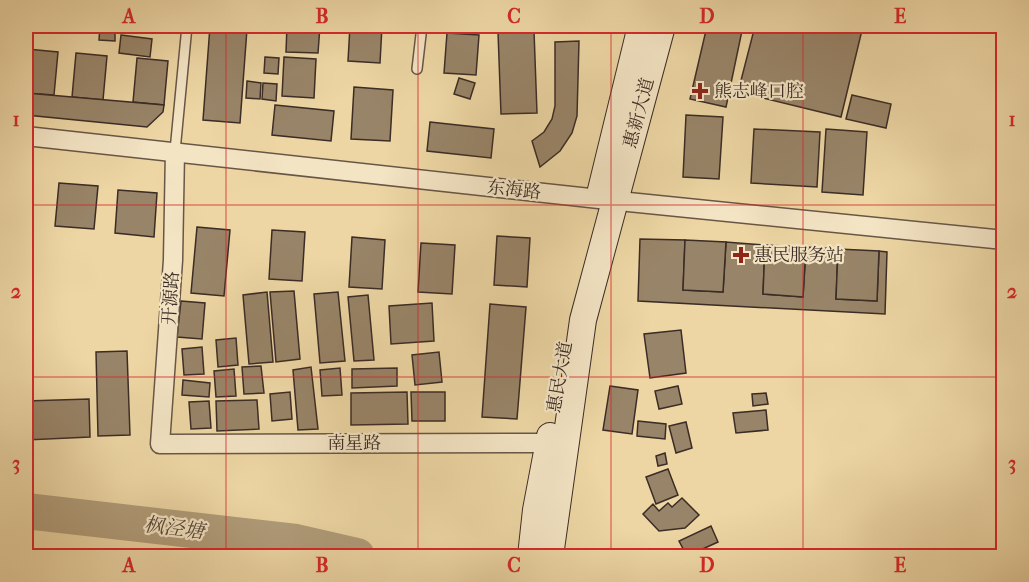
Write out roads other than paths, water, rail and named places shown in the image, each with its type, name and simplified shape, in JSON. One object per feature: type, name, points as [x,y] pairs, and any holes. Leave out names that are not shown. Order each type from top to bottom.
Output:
[{"type":"main road","name":"惠新大道","points":[[608,200],[641,26]]},
{"type":"main road","name":"惠新大道","points":[[608,200],[662,26]]},
{"type":"main road","name":"惠民大道","points":[[550,556],[545,512],[548,443],[572,313],[608,200]]},
{"type":"main road","name":"惠民大道","points":[[531,556],[545,512],[608,200]]},
{"type":"street","name":"东海路","points":[[26,135],[608,200],[1004,240]]},
{"type":"street","name":"开源路","points":[[160,444],[173,260],[175,152]]},
{"type":"street","name":"南星路","points":[[160,444],[548,443]]},
{"type":"lane","points":[[175,152],[187,26]]},
{"type":"lane","points":[[417,69],[422,26]]},
{"type":"lane","points":[[586,26],[599,27]]},
{"type":"waterway","name":"枫泾塘","points":[[26,511],[296,542],[357,556]]},
{"type":"place","name":"熊志峰口腔","points":[[700,91]]},
{"type":"place","name":"惠民服务站","points":[[741,255]]}]
